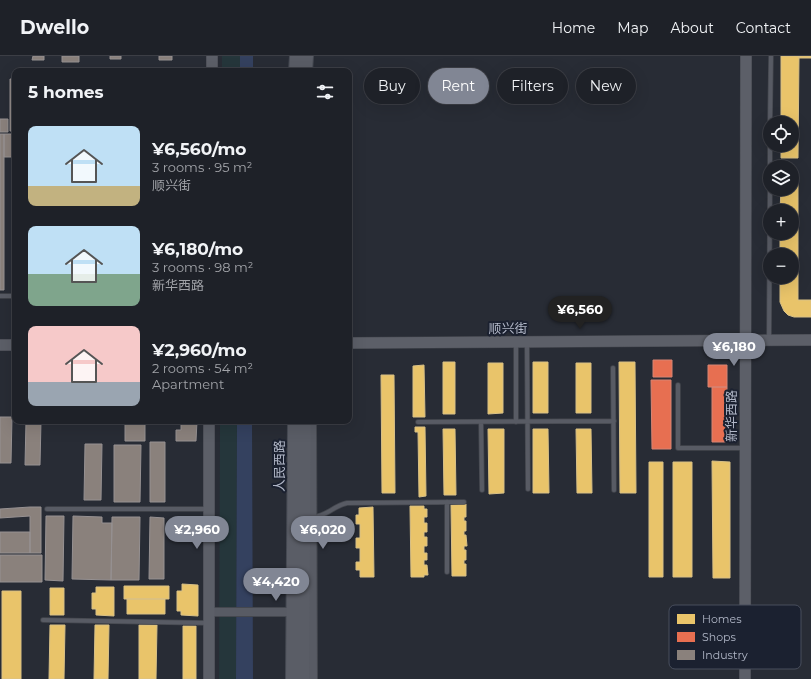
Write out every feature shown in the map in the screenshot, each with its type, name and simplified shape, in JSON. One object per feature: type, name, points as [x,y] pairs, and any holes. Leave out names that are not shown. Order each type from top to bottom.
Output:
[{"type":"main road","points":[[296,56],[296,68]]},
{"type":"main road","points":[[306,56],[306,68]]},
{"type":"main road","name":"人民西路","points":[[292,679],[294,424]]},
{"type":"main road","name":"人民西路","points":[[303,679],[308,517],[304,424]]},
{"type":"street","points":[[212,56],[212,68]]},
{"type":"street","name":"新华西路","points":[[746,56],[746,605]]},
{"type":"street","name":"顺兴街","points":[[352,343],[811,340]]},
{"type":"street","points":[[0,345],[12,345]]},
{"type":"street","points":[[209,424],[209,679]]},
{"type":"street","points":[[312,424],[308,517],[313,679]]},
{"type":"street","points":[[209,618],[232,612],[292,612]]},
{"type":"street","name":"新华西路","points":[[746,669],[746,679]]},
{"type":"lane","points":[[770,116],[771,56]]},
{"type":"lane","points":[[769,340],[770,196]]},
{"type":"lane","points":[[0,296],[12,296]]},
{"type":"lane","points":[[521,342],[527,422],[528,489]]},
{"type":"lane","points":[[516,422],[521,342]]},
{"type":"lane","points":[[613,368],[614,490]]},
{"type":"lane","points":[[678,385],[678,448],[745,448]]},
{"type":"lane","points":[[418,422],[614,421]]},
{"type":"lane","points":[[481,422],[482,490]]},
{"type":"lane","points":[[446,502],[447,572]]},
{"type":"lane","points":[[308,517],[325,514],[334,507],[346,503],[464,502]]},
{"type":"lane","points":[[47,509],[209,509]]},
{"type":"lane","points":[[43,620],[209,618]]},
{"type":"shaded area","points":[[222,56],[240,56],[240,68],[222,68]]},
{"type":"shaded area","points":[[220,424],[237,424],[236,679],[219,679]]},
{"type":"water","points":[[240,56],[253,56],[253,68],[240,68]]},
{"type":"water","points":[[237,424],[252,424],[253,679],[236,679]]},
{"type":"building: Homes","points":[[781,56],[799,56],[798,116],[781,116]]},
{"type":"building: Homes","points":[[799,56],[811,56],[811,58],[799,58]]},
{"type":"building: Homes","points":[[781,152],[798,152],[798,158],[781,158]]},
{"type":"building: Homes","points":[[781,196],[798,196],[798,204],[780,204]]},
{"type":"building: Homes","points":[[780,240],[798,240],[798,248],[780,248]]},
{"type":"building: Homes","points":[[780,284],[798,284],[798,300],[811,300],[811,317],[794,317],[788,315],[784,311],[780,302]]},
{"type":"building: Homes","points":[[443,362],[455,362],[455,414],[443,414]]},
{"type":"building: Homes","points":[[533,362],[548,362],[548,413],[533,413]]},
{"type":"building: Homes","points":[[619,362],[635,362],[636,493],[620,493]]},
{"type":"building: Homes","points":[[488,363],[503,363],[503,413],[488,414]]},
{"type":"building: Homes","points":[[576,363],[591,363],[591,413],[576,413]]},
{"type":"building: Homes","points":[[424,365],[425,417],[413,417],[413,366]]},
{"type":"building: Homes","points":[[381,375],[394,375],[395,493],[382,493]]},
{"type":"building: Homes","points":[[415,427],[425,427],[426,496],[419,497],[418,432],[415,432]]},
{"type":"building: Homes","points":[[443,429],[455,429],[456,495],[444,495]]},
{"type":"building: Homes","points":[[488,429],[504,429],[504,493],[489,494]]},
{"type":"building: Homes","points":[[533,429],[548,429],[549,493],[533,493]]},
{"type":"building: Homes","points":[[576,429],[591,429],[592,493],[577,493]]},
{"type":"building: Homes","points":[[712,461],[730,462],[730,578],[713,578]]},
{"type":"building: Homes","points":[[649,462],[663,462],[663,577],[649,577]]},
{"type":"building: Homes","points":[[673,462],[692,462],[692,577],[673,577]]},
{"type":"building: Homes","points":[[466,504],[466,517],[464,517],[464,521],[466,521],[466,531],[464,531],[464,535],[466,535],[467,546],[464,546],[464,550],[466,550],[466,560],[464,560],[464,564],[466,564],[466,576],[452,576],[451,505]]},
{"type":"building: Homes","points":[[410,506],[424,506],[424,509],[427,509],[427,517],[424,517],[424,523],[427,523],[427,532],[424,532],[424,537],[427,537],[427,546],[424,546],[424,553],[427,553],[427,560],[424,560],[424,565],[427,565],[428,575],[424,575],[424,577],[411,577]]},
{"type":"building: Homes","points":[[373,507],[374,577],[360,577],[360,570],[356,570],[356,562],[360,562],[360,548],[356,548],[356,538],[360,538],[360,524],[356,524],[356,515],[359,515],[359,508]]},
{"type":"building: Homes","points":[[182,584],[198,585],[198,616],[181,615],[181,611],[177,611],[177,591],[182,591]]},
{"type":"building: Homes","points":[[124,586],[169,586],[169,599],[124,599]]},
{"type":"building: Homes","points":[[96,587],[114,587],[114,616],[96,615],[96,609],[92,609],[92,593],[96,593]]},
{"type":"building: Homes","points":[[50,588],[64,588],[64,615],[50,615]]},
{"type":"building: Homes","points":[[2,591],[21,591],[21,679],[2,679]]},
{"type":"building: Homes","points":[[127,599],[165,599],[165,614],[127,614]]},
{"type":"building: Homes","points":[[50,625],[65,625],[64,679],[49,679]]},
{"type":"building: Homes","points":[[95,625],[109,625],[108,679],[94,679]]},
{"type":"building: Homes","points":[[139,625],[157,625],[156,679],[139,679]]},
{"type":"building: Homes","points":[[183,626],[196,626],[196,679],[183,679]]},
{"type":"building: Shops","points":[[653,360],[672,360],[672,377],[653,377]]},
{"type":"building: Shops","points":[[708,365],[727,365],[727,387],[708,387]]},
{"type":"building: Shops","points":[[651,380],[671,380],[671,449],[652,449]]},
{"type":"building: Shops","points":[[712,387],[727,387],[727,442],[712,442]]},
{"type":"building: Industry","points":[[33,56],[44,56],[44,60],[32,60]]},
{"type":"building: Industry","points":[[62,56],[79,56],[79,62],[62,62]]},
{"type":"building: Industry","points":[[110,56],[121,56],[121,59],[110,59]]},
{"type":"building: Industry","points":[[159,56],[172,56],[172,60],[159,60]]},
{"type":"building: Industry","points":[[10,79],[12,79],[12,131],[10,131]]},
{"type":"building: Industry","points":[[0,119],[8,119],[8,132],[0,132]]},
{"type":"building: Industry","points":[[0,134],[4,134],[4,290],[0,290]]},
{"type":"building: Industry","points":[[4,134],[12,134],[12,157],[4,157]]},
{"type":"building: Industry","points":[[0,417],[12,417],[11,463],[0,463]]},
{"type":"building: Industry","points":[[26,424],[41,424],[40,465],[25,465]]},
{"type":"building: Industry","points":[[125,424],[145,424],[145,441],[125,441]]},
{"type":"building: Industry","points":[[181,424],[197,424],[196,441],[176,441],[176,430],[181,430]]},
{"type":"building: Industry","points":[[150,442],[165,442],[165,502],[150,502]]},
{"type":"building: Industry","points":[[85,444],[102,444],[101,500],[84,500]]},
{"type":"building: Industry","points":[[114,445],[141,445],[140,502],[114,502]]},
{"type":"building: Industry","points":[[41,507],[41,553],[30,553],[30,516],[0,518],[0,509]]},
{"type":"building: Industry","points":[[46,516],[64,516],[63,581],[45,580]]},
{"type":"building: Industry","points":[[73,516],[102,517],[102,523],[112,523],[111,580],[72,579]]},
{"type":"building: Industry","points":[[112,517],[140,517],[139,580],[111,580]]},
{"type":"building: Industry","points":[[150,517],[164,518],[164,579],[149,579]]},
{"type":"building: Industry","points":[[0,532],[30,532],[30,553],[0,553]]},
{"type":"building: Industry","points":[[0,555],[42,555],[42,582],[0,582]]}]
